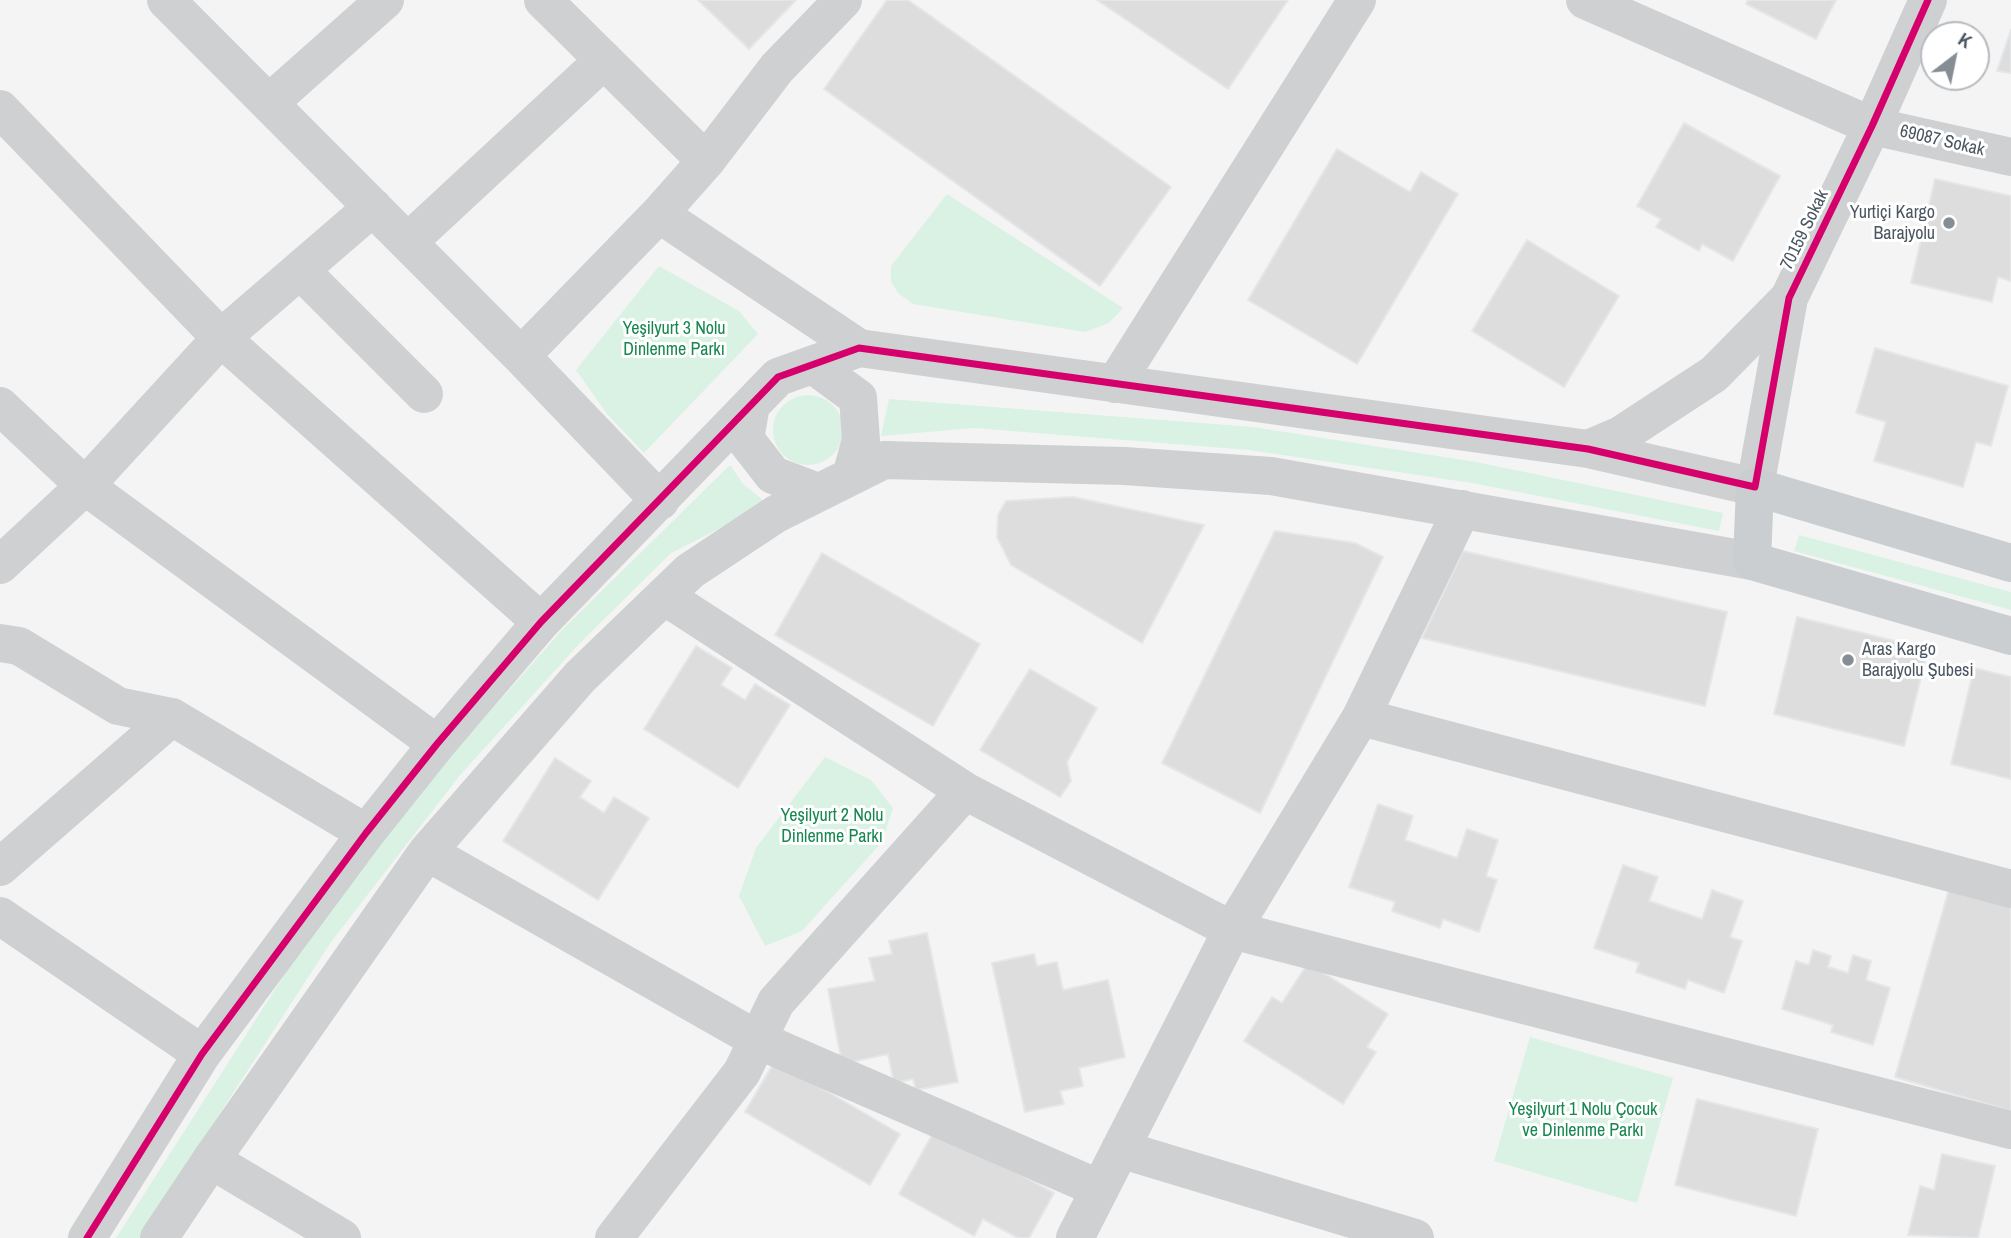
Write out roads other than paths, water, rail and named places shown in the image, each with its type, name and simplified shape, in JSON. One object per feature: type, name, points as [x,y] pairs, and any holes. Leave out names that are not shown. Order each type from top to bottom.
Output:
[{"type":"main road","points":[[2011,563],[1755,488],[1752,561],[2011,636]]},
{"type":"street","points":[[166,0],[521,356],[660,501]]},
{"type":"street","points":[[269,103],[384,0]]},
{"type":"street","points":[[543,0],[706,161]]},
{"type":"street","points":[[521,356],[659,214],[706,161],[777,68],[843,0]]},
{"type":"street","points":[[1115,384],[1357,0]]},
{"type":"street","name":"69087 Sokak","points":[[1585,0],[1872,126],[2011,157]]},
{"type":"street","name":"70159 Sokak","points":[[1755,488],[1789,298],[1872,126],[1928,0]]},
{"type":"street","points":[[408,242],[604,60]]},
{"type":"street","points":[[0,108],[221,338],[541,622]]},
{"type":"street","points":[[0,565],[85,486],[221,338],[373,207]]},
{"type":"street","points":[[659,214],[859,348],[1588,449],[1755,488]]},
{"type":"street","points":[[300,270],[424,394]]},
{"type":"street","points":[[1588,449],[1621,435],[1714,373],[1789,298]]},
{"type":"street","points":[[87,1238],[202,1054],[366,833],[437,744],[541,622],[778,377],[859,348]]},
{"type":"street","points":[[813,365],[858,398],[861,440],[835,484]]},
{"type":"street","points":[[751,405],[744,439],[773,475],[835,484]]},
{"type":"street","points":[[0,406],[85,486],[437,744]]},
{"type":"street","points":[[159,1238],[428,852],[580,677],[691,571],[776,514],[884,460],[1124,466],[1271,476],[1752,561]]},
{"type":"street","points":[[1075,1238],[1232,930],[1361,717],[1462,509]]},
{"type":"street","points":[[664,596],[965,791],[1232,930],[2011,1130]]},
{"type":"street","points":[[0,643],[19,646],[118,706],[173,717],[366,833]]},
{"type":"street","points":[[0,867],[173,717]]},
{"type":"street","points":[[1361,717],[2011,889]]},
{"type":"street","points":[[614,1238],[742,1072],[776,1002],[965,791]]},
{"type":"street","points":[[428,852],[758,1040],[1100,1189]]},
{"type":"street","points":[[0,916],[202,1054]]},
{"type":"street","points":[[1120,1149],[1415,1238]]},
{"type":"street","points":[[211,1160],[342,1238]]},
{"type":"place","name":"Yurtiçi Kargo Barajyolu","points":[[1949,223]]},
{"type":"place","name":"Aras Kargo Barajyolu Şubesi","points":[[1848,660]]},
{"type":"park label","name":"Yeşilyurt 3 Nolu Dinlenme Parkı","points":[[674,339]]},
{"type":"park label","name":"Yeşilyurt 2 Nolu Dinlenme Parkı","points":[[832,826]]},
{"type":"park label","name":"Yeşilyurt 1 Nolu Çocuk ve Dinlenme Parkı","points":[[1583,1120]]}]
